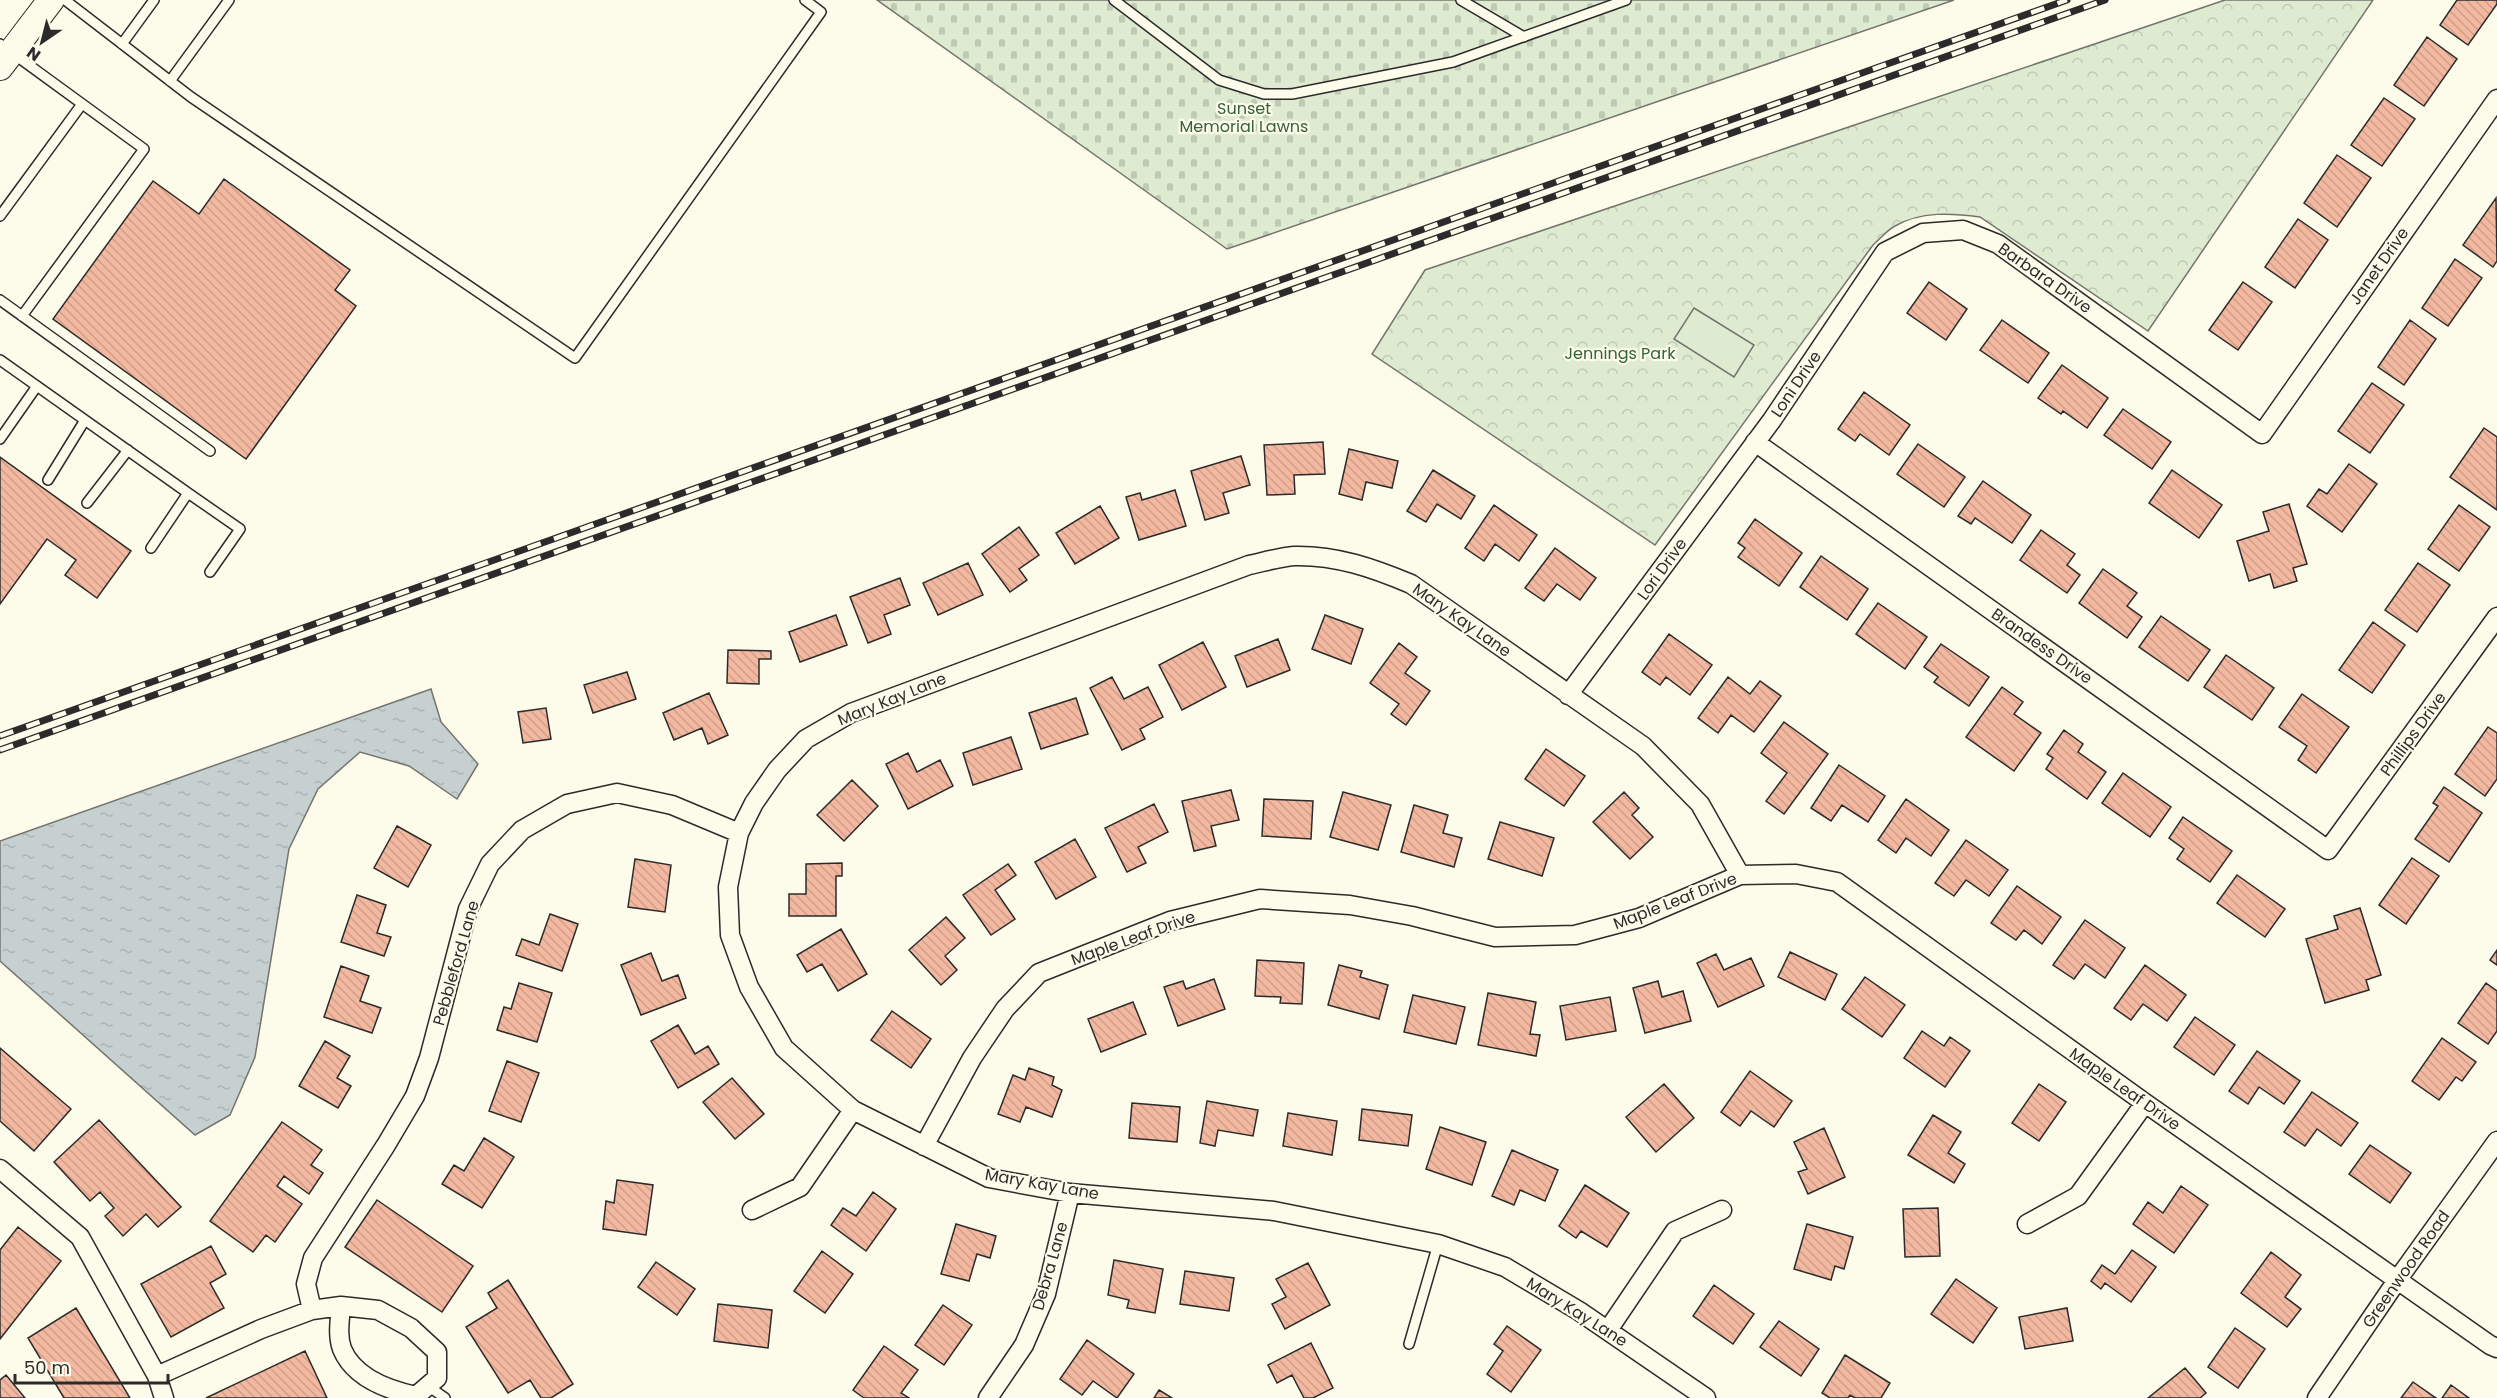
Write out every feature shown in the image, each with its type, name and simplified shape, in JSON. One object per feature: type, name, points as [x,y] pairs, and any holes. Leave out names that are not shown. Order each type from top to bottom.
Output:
[{"type":"street","points":[[4,54],[51,0]]},
{"type":"street","name":"Janet Drive","points":[[2262,434],[2497,99]]},
{"type":"street","name":"Barbara Drive","points":[[1835,325],[1885,252],[1923,233],[1962,230],[1998,244],[2262,434]]},
{"type":"street","name":"Loni Drive","points":[[1755,442],[1835,325]]},
{"type":"street","name":"Lori Drive","points":[[1568,695],[1755,442]]},
{"type":"street","name":"Brandess Drive","points":[[1755,442],[2328,850]]},
{"type":"street","name":"Mary Kay Lane","points":[[1706,1398],[1608,1330],[1504,1267],[1438,1244],[1274,1211],[1070,1193],[988,1178],[853,1110],[784,1048],[749,987],[730,935],[728,887],[739,833],[754,803],[777,770],[806,739],[850,713],[1249,565],[1293,556],[1333,558],[1370,566],[1411,584],[1643,746],[1700,804],[1740,875]]},
{"type":"street","name":"Phillips Drive","points":[[2328,850],[2497,617]]},
{"type":"street","name":"Pebbleford Lane","points":[[312,1310],[306,1284],[313,1258],[415,1096],[429,1058],[468,909],[490,864],[522,830],[567,804],[617,793],[672,805],[739,833]]},
{"type":"street","name":"Maple Leaf Drive","points":[[924,1146],[972,1058],[1005,1009],[1039,973],[1170,921],[1260,899],[1350,905],[1412,916],[1495,937],[1575,935],[1639,918],[1740,875],[1796,873],[1837,882],[2145,1103],[2490,1346],[2497,1348]]},
{"type":"street","points":[[2027,1224],[2078,1196],[2145,1103]]},
{"type":"street","points":[[752,1210],[800,1187],[853,1110]]},
{"type":"street","name":"Greenwood Road","points":[[2317,1398],[2398,1279],[2497,1141]]},
{"type":"street","points":[[4,1180],[80,1237],[157,1376],[164,1398]]},
{"type":"street","name":"Debra Lane","points":[[988,1398],[1023,1345],[1046,1294],[1070,1193]]},
{"type":"street","points":[[1608,1330],[1675,1231],[1722,1210]]},
{"type":"street","points":[[157,1376],[261,1329],[312,1310],[341,1306],[378,1310],[411,1328],[437,1352],[437,1378],[416,1396],[391,1391],[361,1373],[343,1349],[339,1328],[341,1306]]},
{"type":"lane","points":[[65,0],[170,81],[575,358],[821,12],[805,0]]},
{"type":"lane","points":[[122,44],[154,0]]},
{"type":"lane","points":[[170,81],[229,0]]},
{"type":"lane","points":[[1114,0],[1219,80],[1264,94],[1292,94],[1453,62],[1626,0]]},
{"type":"lane","points":[[1461,0],[1524,37]]},
{"type":"lane","points":[[4,54],[82,104],[144,149],[22,316]]},
{"type":"lane","points":[[0,216],[82,104]]},
{"type":"lane","points":[[0,300],[210,451]]},
{"type":"lane","points":[[0,360],[240,529],[210,572]]},
{"type":"lane","points":[[0,439],[37,386]]},
{"type":"lane","points":[[48,480],[85,420]]},
{"type":"lane","points":[[87,504],[128,450]]},
{"type":"lane","points":[[151,548],[188,493]]},
{"type":"lane","points":[[1409,1344],[1438,1244]]},
{"type":"lane","points":[[428,1386],[445,1398]]},
{"type":"green space","name":"Sunset Memorial Lawns","points":[[877,0],[1954,0],[1227,249]]},
{"type":"green space","name":"Jennings Park","points":[[2225,0],[2373,0],[2148,331],[1980,217],[1937,214],[1905,221],[1889,230],[1873,245],[1655,545],[1372,354],[1425,270]]},
{"type":"green space","points":[[1694,308],[1754,345],[1734,377],[1674,339]]},
{"type":"water","points":[[431,689],[441,722],[478,764],[457,799],[409,766],[360,752],[318,789],[289,849],[255,1057],[230,1115],[195,1135],[0,961],[0,841]]},
{"type":"building","points":[[2457,0],[2497,0],[2497,4],[2468,45],[2440,25]]},
{"type":"building","points":[[2427,37],[2457,59],[2424,106],[2394,85]]},
{"type":"building","points":[[2384,98],[2415,119],[2382,166],[2351,145]]},
{"type":"building","points":[[2337,155],[2371,178],[2337,227],[2304,203]]},
{"type":"building","points":[[224,179],[350,270],[335,290],[356,306],[246,459],[53,319],[153,181],[199,214]]},
{"type":"building","points":[[2496,198],[2497,261],[2493,267],[2463,245]]},
{"type":"building","points":[[2298,219],[2328,240],[2295,288],[2265,267]]},
{"type":"building","points":[[2455,259],[2482,278],[2448,326],[2422,308]]},
{"type":"building","points":[[1929,282],[1967,309],[1946,340],[1907,313]]},
{"type":"building","points":[[2243,282],[2272,302],[2238,350],[2209,330]]},
{"type":"building","points":[[2002,320],[2049,353],[2028,383],[1980,350]]},
{"type":"building","points":[[2410,320],[2436,339],[2404,385],[2378,367]]},
{"type":"building","points":[[2062,365],[2108,398],[2087,428],[2063,411],[2061,414],[2038,398]]},
{"type":"building","points":[[2372,383],[2404,405],[2370,453],[2338,431]]},
{"type":"building","points":[[1864,392],[1910,425],[1889,455],[1860,434],[1855,441],[1838,429]]},
{"type":"building","points":[[2123,409],[2171,442],[2152,469],[2104,435]]},
{"type":"building","points":[[2484,428],[2497,437],[2497,510],[2450,477]]},
{"type":"building","points":[[1323,442],[1325,474],[1294,475],[1295,494],[1267,495],[1264,445]]},
{"type":"building","points":[[1918,444],[1965,477],[1944,507],[1897,474]]},
{"type":"building","points":[[1349,449],[1398,461],[1392,488],[1366,482],[1362,500],[1339,494]]},
{"type":"building","points":[[1241,456],[1250,485],[1223,493],[1229,513],[1205,520],[1191,471]]},
{"type":"building","points":[[0,457],[131,551],[97,598],[65,575],[76,560],[47,539],[0,604]]},
{"type":"building","points":[[2349,464],[2377,484],[2342,532],[2307,506],[2319,489],[2327,494]]},
{"type":"building","points":[[1433,470],[1475,496],[1461,519],[1437,504],[1426,522],[1407,511]]},
{"type":"building","points":[[2172,470],[2222,505],[2199,538],[2149,503]]},
{"type":"building","points":[[1983,481],[2031,515],[2012,543],[1975,518],[1971,524],[1958,516]]},
{"type":"building","points":[[1175,490],[1186,526],[1139,540],[1126,497],[1140,493],[1142,500]]},
{"type":"building","points":[[2289,504],[2307,564],[2293,568],[2297,581],[2274,588],[2270,574],[2249,581],[2237,541],[2269,531],[2263,512]]},
{"type":"building","points":[[1494,505],[1537,535],[1519,561],[1495,544],[1484,561],[1465,548]]},
{"type":"building","points":[[2459,505],[2490,527],[2459,571],[2428,549]]},
{"type":"building","points":[[1100,506],[1119,538],[1075,564],[1056,533]]},
{"type":"building","points":[[1755,519],[1802,553],[1779,586],[1738,557],[1745,548],[1738,543]]},
{"type":"building","points":[[1019,527],[1039,555],[1019,569],[1027,580],[1010,592],[982,554]]},
{"type":"building","points":[[2041,530],[2075,554],[2067,565],[2080,575],[2067,593],[2020,560]]},
{"type":"building","points":[[1555,548],[1596,578],[1580,600],[1557,584],[1544,601],[1525,588]]},
{"type":"building","points":[[1821,556],[1868,589],[1847,620],[1800,587]]},
{"type":"building","points":[[968,563],[983,595],[938,615],[923,583]]},
{"type":"building","points":[[2418,563],[2450,585],[2417,632],[2385,610]]},
{"type":"building","points":[[2103,569],[2137,593],[2127,606],[2142,617],[2127,638],[2079,603]]},
{"type":"building","points":[[900,578],[910,605],[884,615],[891,634],[868,643],[850,597]]},
{"type":"building","points":[[1878,603],[1927,637],[1905,669],[1856,634]]},
{"type":"building","points":[[836,615],[847,645],[800,662],[789,632]]},
{"type":"building","points":[[1325,615],[1363,629],[1351,664],[1312,649]]},
{"type":"building","points":[[2161,616],[2210,650],[2188,681],[2139,647]]},
{"type":"building","points":[[2373,622],[2405,645],[2372,693],[2339,670]]},
{"type":"building","points":[[1669,634],[1712,665],[1690,695],[1666,677],[1660,685],[1642,672]]},
{"type":"building","points":[[1278,639],[1290,670],[1247,687],[1235,656]]},
{"type":"building","points":[[1203,642],[1226,687],[1182,710],[1159,665]]},
{"type":"building","points":[[1399,643],[1417,657],[1405,673],[1430,691],[1406,725],[1391,714],[1399,704],[1370,683]]},
{"type":"building","points":[[1941,644],[1989,677],[1969,706],[1934,682],[1938,677],[1924,667]]},
{"type":"building","points":[[728,650],[771,651],[771,659],[759,659],[759,684],[727,683]]},
{"type":"building","points":[[2226,655],[2274,688],[2252,720],[2204,687]]},
{"type":"building","points":[[627,672],[636,699],[593,713],[584,685]]},
{"type":"building","points":[[1112,677],[1124,699],[1148,687],[1163,717],[1140,729],[1145,739],[1122,750],[1090,688]]},
{"type":"building","points":[[1728,677],[1750,694],[1760,681],[1781,696],[1754,732],[1731,715],[1718,733],[1698,718]]},
{"type":"building","points":[[2002,687],[2023,702],[2014,714],[2041,733],[2014,771],[1966,737]]},
{"type":"building","points":[[709,693],[728,735],[708,744],[702,728],[674,740],[663,713]]},
{"type":"building","points":[[2302,694],[2349,727],[2316,773],[2298,760],[2307,746],[2279,727]]},
{"type":"building","points":[[1076,698],[1088,734],[1041,749],[1029,713]]},
{"type":"building","points":[[546,708],[551,739],[523,743],[518,712]]},
{"type":"building","points":[[1784,722],[1828,754],[1784,814],[1766,801],[1787,773],[1761,753]]},
{"type":"building","points":[[2488,727],[2497,733],[2497,779],[2485,796],[2455,774]]},
{"type":"building","points":[[2064,730],[2083,744],[2078,752],[2106,772],[2087,799],[2046,769],[2053,758],[2047,754]]},
{"type":"building","points":[[1011,737],[1022,769],[973,785],[963,753]]},
{"type":"building","points":[[1546,749],[1585,776],[1564,806],[1525,779]]},
{"type":"building","points":[[908,753],[917,772],[940,760],[953,786],[908,809],[886,764]]},
{"type":"building","points":[[1839,765],[1885,796],[1868,822],[1842,805],[1831,821],[1811,808]]},
{"type":"building","points":[[2123,773],[2171,807],[2150,837],[2102,803]]},
{"type":"building","points":[[852,780],[878,806],[844,841],[817,815]]},
{"type":"building","points":[[2444,787],[2482,813],[2449,862],[2415,839],[2438,806],[2433,803]]},
{"type":"building","points":[[1231,790],[1239,820],[1211,826],[1216,846],[1194,851],[1182,801]]},
{"type":"building","points":[[1343,792],[1391,805],[1378,850],[1330,837]]},
{"type":"building","points":[[1624,792],[1639,808],[1632,815],[1653,837],[1630,859],[1593,822]]},
{"type":"building","points":[[1264,799],[1313,801],[1311,839],[1262,836]]},
{"type":"building","points":[[1906,799],[1949,830],[1931,856],[1906,838],[1896,853],[1878,840]]},
{"type":"building","points":[[1154,804],[1168,832],[1138,847],[1146,863],[1127,872],[1105,828]]},
{"type":"building","points":[[1414,805],[1448,815],[1443,833],[1462,838],[1454,867],[1401,852]]},
{"type":"building","points":[[2183,817],[2232,851],[2210,882],[2177,859],[2184,849],[2169,838]]},
{"type":"building","points":[[1500,822],[1554,838],[1542,876],[1488,859]]},
{"type":"building","points":[[397,826],[431,845],[408,887],[374,868]]},
{"type":"building","points":[[1075,839],[1096,877],[1056,899],[1035,862]]},
{"type":"building","points":[[1966,840],[2008,870],[1989,896],[1966,880],[1954,896],[1935,883]]},
{"type":"building","points":[[2412,858],[2439,876],[2406,924],[2379,905]]},
{"type":"building","points":[[635,859],[671,865],[665,912],[628,907]]},
{"type":"building","points":[[842,863],[842,876],[836,876],[836,916],[789,916],[789,894],[806,894],[806,864]]},
{"type":"building","points":[[1008,864],[1016,875],[995,890],[1015,919],[991,935],[963,895]]},
{"type":"building","points":[[2237,875],[2285,909],[2265,937],[2217,903]]},
{"type":"building","points":[[2017,886],[2061,917],[2042,944],[2024,930],[2016,940],[1991,923]]},
{"type":"building","points":[[357,895],[386,905],[377,933],[391,937],[384,956],[341,942]]},
{"type":"building","points":[[2360,908],[2381,975],[2366,980],[2369,990],[2325,1003],[2306,939],[2338,929],[2334,916]]},
{"type":"building","points":[[550,914],[578,924],[562,971],[516,955],[522,939],[539,945]]},
{"type":"building","points":[[946,917],[965,938],[945,956],[957,970],[941,985],[909,950]]},
{"type":"building","points":[[2085,920],[2125,948],[2105,978],[2085,964],[2074,979],[2053,965]]},
{"type":"building","points":[[841,929],[867,974],[838,991],[822,964],[807,972],[797,955]]},
{"type":"building","points":[[2497,950],[2497,965],[2490,960]]},
{"type":"building","points":[[1790,952],[1837,974],[1825,1000],[1778,977]]},
{"type":"building","points":[[651,953],[662,981],[678,975],[686,998],[641,1015],[621,965]]},
{"type":"building","points":[[1716,954],[1724,970],[1751,958],[1764,986],[1718,1007],[1697,963]]},
{"type":"building","points":[[1257,960],[1304,963],[1302,1004],[1280,1003],[1281,997],[1255,996]]},
{"type":"building","points":[[1339,965],[1362,971],[1360,977],[1388,985],[1379,1019],[1328,1005]]},
{"type":"building","points":[[2145,965],[2186,995],[2167,1021],[2143,1004],[2131,1020],[2114,1008]]},
{"type":"building","points":[[341,966],[369,976],[360,1001],[381,1008],[372,1033],[324,1017]]},
{"type":"building","points":[[1865,977],[1905,1005],[1882,1037],[1842,1009]]},
{"type":"building","points":[[1214,979],[1225,1009],[1178,1026],[1164,987],[1183,981],[1186,989]]},
{"type":"building","points":[[1658,981],[1662,997],[1683,991],[1691,1021],[1645,1033],[1633,988]]},
{"type":"building","points":[[519,983],[552,993],[537,1042],[497,1030],[504,1007],[511,1009]]},
{"type":"building","points":[[2486,983],[2497,991],[2497,1031],[2488,1044],[2458,1023]]},
{"type":"building","points":[[1488,993],[1536,1002],[1530,1034],[1540,1035],[1536,1056],[1478,1045]]},
{"type":"building","points":[[1413,995],[1465,1007],[1456,1044],[1404,1032]]},
{"type":"building","points":[[1610,997],[1616,1031],[1566,1040],[1560,1006]]},
{"type":"building","points":[[1133,1002],[1146,1034],[1101,1052],[1088,1019]]},
{"type":"building","points":[[892,1011],[931,1039],[911,1068],[871,1040]]},
{"type":"building","points":[[2195,1017],[2235,1045],[2214,1075],[2174,1047]]},
{"type":"building","points":[[678,1025],[695,1054],[708,1046],[719,1064],[678,1088],[651,1041]]},
{"type":"building","points":[[1922,1031],[1944,1046],[1950,1037],[1970,1051],[1945,1087],[1904,1058]]},
{"type":"building","points":[[2442,1038],[2476,1062],[2462,1081],[2456,1077],[2439,1100],[2412,1081]]},
{"type":"building","points":[[325,1041],[350,1056],[337,1078],[351,1086],[338,1108],[299,1086]]},
{"type":"building","points":[[0,1048],[71,1109],[34,1151],[0,1121]]},
{"type":"building","points":[[2257,1051],[2300,1081],[2284,1104],[2259,1087],[2248,1104],[2229,1091]]},
{"type":"building","points":[[507,1061],[539,1073],[521,1122],[489,1111]]},
{"type":"building","points":[[1029,1068],[1054,1077],[1052,1085],[1062,1090],[1052,1117],[1026,1107],[1020,1122],[998,1114],[1013,1075],[1025,1080]]},
{"type":"building","points":[[1750,1071],[1792,1101],[1774,1127],[1751,1111],[1740,1126],[1721,1112]]},
{"type":"building","points":[[732,1078],[764,1114],[735,1139],[703,1102]]},
{"type":"building","points":[[1664,1084],[1694,1118],[1656,1152],[1626,1117]]},
{"type":"building","points":[[2039,1084],[2066,1102],[2039,1141],[2012,1123]]},
{"type":"building","points":[[2312,1092],[2358,1123],[2341,1146],[2317,1129],[2305,1146],[2284,1132]]},
{"type":"building","points":[[1207,1101],[1258,1110],[1253,1136],[1218,1130],[1215,1146],[1200,1143]]},
{"type":"building","points":[[1132,1103],[1180,1107],[1177,1142],[1129,1138]]},
{"type":"building","points":[[1362,1109],[1412,1115],[1408,1146],[1359,1140]]},
{"type":"building","points":[[1288,1113],[1337,1121],[1332,1155],[1283,1146]]},
{"type":"building","points":[[1933,1115],[1961,1132],[1948,1153],[1965,1164],[1954,1183],[1908,1155]]},
{"type":"building","points":[[99,1120],[181,1207],[158,1227],[146,1214],[123,1236],[105,1216],[114,1208],[100,1192],[90,1201],[54,1162]]},
{"type":"building","points":[[282,1122],[322,1150],[311,1165],[323,1173],[309,1194],[284,1176],[277,1186],[302,1204],[275,1242],[266,1235],[253,1252],[210,1221]]},
{"type":"building","points":[[1440,1127],[1486,1142],[1472,1185],[1426,1169]]},
{"type":"building","points":[[1824,1128],[1845,1177],[1808,1194],[1798,1172],[1807,1169],[1794,1142]]},
{"type":"building","points":[[484,1138],[514,1157],[482,1208],[442,1184],[454,1165],[464,1171]]},
{"type":"building","points":[[2370,1145],[2411,1173],[2390,1203],[2349,1174]]},
{"type":"building","points":[[1512,1150],[1558,1170],[1545,1201],[1520,1190],[1514,1205],[1492,1196]]},
{"type":"building","points":[[617,1180],[653,1185],[646,1235],[603,1229],[606,1201],[614,1203]]},
{"type":"building","points":[[1585,1185],[1629,1213],[1607,1247],[1581,1231],[1576,1238],[1559,1226]]},
{"type":"building","points":[[2181,1186],[2208,1205],[2174,1253],[2133,1224],[2148,1202],[2163,1213]]},
{"type":"building","points":[[873,1192],[896,1209],[866,1251],[831,1225],[843,1208],[856,1216]]},
{"type":"building","points":[[377,1200],[473,1266],[442,1312],[345,1247]]},
{"type":"building","points":[[1938,1208],[1940,1256],[1905,1257],[1903,1209]]},
{"type":"building","points":[[956,1224],[996,1236],[990,1258],[977,1254],[969,1281],[941,1274]]},
{"type":"building","points":[[1807,1224],[1853,1237],[1844,1269],[1835,1266],[1831,1280],[1794,1269]]},
{"type":"building","points":[[18,1227],[61,1261],[0,1339],[0,1250]]},
{"type":"building","points":[[211,1246],[226,1274],[210,1283],[224,1308],[171,1337],[141,1284]]},
{"type":"building","points":[[2132,1250],[2156,1267],[2131,1302],[2105,1283],[2101,1289],[2091,1281],[2102,1265],[2115,1274]]},
{"type":"building","points":[[822,1251],[853,1274],[825,1313],[794,1291]]},
{"type":"building","points":[[2271,1252],[2301,1275],[2285,1297],[2301,1309],[2287,1327],[2241,1293]]},
{"type":"building","points":[[1114,1260],[1163,1269],[1155,1313],[1127,1308],[1129,1300],[1108,1295]]},
{"type":"building","points":[[656,1262],[695,1289],[677,1315],[638,1287]]},
{"type":"building","points":[[1308,1263],[1330,1305],[1285,1329],[1272,1304],[1286,1297],[1276,1279]]},
{"type":"building","points":[[1185,1271],[1234,1278],[1229,1311],[1180,1304]]},
{"type":"building","points":[[1956,1279],[1997,1308],[1973,1343],[1931,1314]]},
{"type":"building","points":[[508,1280],[573,1384],[551,1398],[541,1398],[530,1380],[508,1393],[466,1327],[497,1308],[488,1293]]},
{"type":"building","points":[[1714,1285],[1754,1314],[1733,1344],[1693,1316]]},
{"type":"building","points":[[718,1304],[772,1310],[768,1348],[714,1341]]},
{"type":"building","points":[[943,1305],[972,1325],[944,1365],[915,1345]]},
{"type":"building","points":[[76,1308],[130,1398],[64,1398],[28,1338]]},
{"type":"building","points":[[2067,1308],[2073,1341],[2025,1349],[2019,1317]]},
{"type":"building","points":[[1779,1321],[1819,1349],[1801,1376],[1760,1347]]},
{"type":"building","points":[[1507,1326],[1541,1350],[1511,1392],[1487,1374],[1503,1351],[1494,1344]]},
{"type":"building","points":[[2235,1328],[2265,1349],[2238,1388],[2208,1367]]},
{"type":"building","points":[[1087,1340],[1134,1374],[1117,1398],[1093,1381],[1082,1395],[1060,1379]]},
{"type":"building","points":[[1311,1343],[1333,1388],[1313,1398],[1304,1398],[1292,1375],[1277,1383],[1268,1365]]},
{"type":"building","points":[[884,1346],[918,1370],[901,1393],[909,1398],[864,1398],[853,1390]]},
{"type":"building","points":[[305,1351],[327,1398],[206,1398]]},
{"type":"building","points":[[1845,1355],[1890,1383],[1881,1398],[1855,1398],[1850,1395],[1848,1398],[1830,1398],[1822,1393]]},
{"type":"building","points":[[2185,1368],[2206,1393],[2200,1398],[2148,1398]]},
{"type":"building","points":[[6,1375],[25,1398],[0,1398],[0,1380]]},
{"type":"building","points":[[2413,1382],[2436,1398],[2401,1398]]},
{"type":"building","points":[[2451,1385],[2469,1398],[2442,1398]]},
{"type":"building","points":[[1159,1390],[1172,1398],[1154,1398]]},
{"type":"railway","points":[[0,736],[2067,0]]},
{"type":"railway","points":[[0,750],[2105,0]]}]
